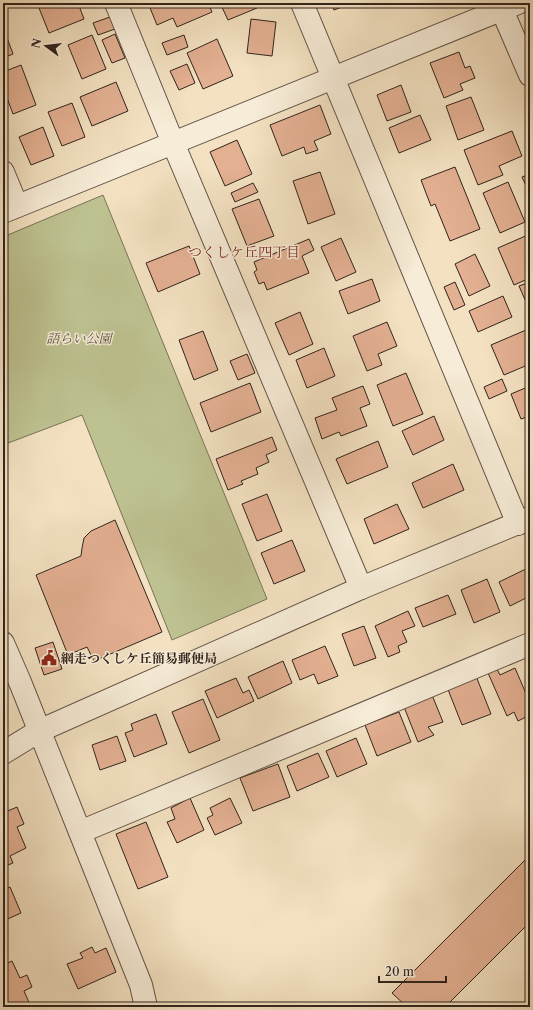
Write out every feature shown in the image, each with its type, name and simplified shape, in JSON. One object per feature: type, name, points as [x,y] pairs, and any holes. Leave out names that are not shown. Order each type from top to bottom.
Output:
[{"type":"street","points":[[116,3],[173,144],[361,588]]},
{"type":"street","points":[[3,753],[39,731],[361,588],[524,521],[302,3]]},
{"type":"street","points":[[3,172],[10,209],[173,144],[507,5],[530,75]]},
{"type":"street","points":[[3,643],[141,985],[146,1007]]},
{"type":"street","points":[[80,832],[530,644]]},
{"type":"green space","name":"語らい公園","points":[[103,195],[267,599],[172,640],[82,415],[3,445],[3,237]]},
{"type":"building","points":[[53,3],[78,3],[84,19],[49,33],[39,8]]},
{"type":"building","points":[[148,3],[208,3],[212,12],[177,27],[173,18],[157,25]]},
{"type":"building","points":[[220,3],[255,3],[257,8],[228,20]]},
{"type":"building","points":[[331,3],[352,3],[334,10]]},
{"type":"building","points":[[110,17],[115,29],[98,35],[93,23]]},
{"type":"building","points":[[251,19],[276,22],[272,56],[247,53]]},
{"type":"building","points":[[3,27],[13,54],[3,58]]},
{"type":"building","points":[[115,34],[125,58],[112,63],[102,40]]},
{"type":"building","points":[[92,35],[106,69],[82,79],[68,45]]},
{"type":"building","points":[[184,35],[188,47],[167,55],[162,43]]},
{"type":"building","points":[[217,39],[233,76],[203,89],[187,53]]},
{"type":"building","points":[[459,52],[465,68],[470,66],[475,78],[460,84],[463,90],[444,98],[430,63]]},
{"type":"building","points":[[187,64],[195,83],[179,90],[170,71]]},
{"type":"building","points":[[21,65],[36,105],[13,114],[3,87],[3,72]]},
{"type":"building","points":[[116,82],[128,111],[92,126],[80,97]]},
{"type":"building","points":[[401,85],[411,112],[387,121],[377,95]]},
{"type":"building","points":[[471,97],[484,130],[458,140],[446,106]]},
{"type":"building","points":[[72,103],[85,137],[62,146],[48,112]]},
{"type":"building","points":[[320,105],[331,134],[314,141],[318,150],[306,154],[304,147],[282,156],[270,125]]},
{"type":"building","points":[[420,115],[431,140],[399,153],[389,128]]},
{"type":"building","points":[[43,127],[54,156],[31,165],[19,137]]},
{"type":"building","points":[[512,131],[522,156],[499,166],[503,175],[478,185],[464,150]]},
{"type":"building","points":[[237,140],[252,174],[225,186],[210,152]]},
{"type":"building","points":[[455,167],[480,229],[450,241],[435,204],[431,206],[421,180]]},
{"type":"building","points":[[320,172],[335,214],[308,224],[293,181]]},
{"type":"building","points":[[530,174],[530,189],[528,190],[522,177]]},
{"type":"building","points":[[508,182],[525,222],[500,233],[483,193]]},
{"type":"building","points":[[253,183],[258,192],[235,202],[231,193]]},
{"type":"building","points":[[259,199],[274,236],[247,246],[232,209]]},
{"type":"building","points":[[530,234],[530,278],[514,285],[498,248]]},
{"type":"building","points":[[341,238],[356,272],[336,281],[321,247]]},
{"type":"building","points":[[309,239],[314,250],[302,256],[309,273],[267,290],[264,282],[259,284],[254,272],[257,270],[254,262]]},
{"type":"building","points":[[189,246],[200,274],[158,292],[146,263]]},
{"type":"building","points":[[475,254],[490,286],[469,296],[455,264]]},
{"type":"building","points":[[372,279],[380,301],[348,314],[339,291]]},
{"type":"building","points":[[455,282],[465,305],[454,310],[444,287]]},
{"type":"building","points":[[530,282],[530,311],[519,286]]},
{"type":"building","points":[[503,296],[512,317],[478,332],[469,311]]},
{"type":"building","points":[[300,312],[313,344],[289,355],[275,323]]},
{"type":"building","points":[[387,322],[397,346],[378,354],[382,365],[367,371],[353,336]]},
{"type":"building","points":[[526,330],[530,340],[530,364],[504,375],[491,345]]},
{"type":"building","points":[[203,331],[218,370],[194,380],[179,340]]},
{"type":"building","points":[[324,348],[335,376],[307,388],[296,360]]},
{"type":"building","points":[[247,354],[255,373],[238,380],[230,361]]},
{"type":"building","points":[[406,373],[423,414],[393,426],[377,385]]},
{"type":"building","points":[[502,379],[507,391],[489,399],[484,387]]},
{"type":"building","points":[[250,383],[261,412],[211,432],[200,403]]},
{"type":"building","points":[[363,386],[370,404],[360,408],[367,426],[341,436],[339,432],[322,439],[315,418],[337,410],[332,398]]},
{"type":"building","points":[[530,386],[530,416],[521,419],[511,394]]},
{"type":"building","points":[[434,416],[444,440],[413,455],[402,431]]},
{"type":"building","points":[[272,437],[277,450],[266,455],[269,462],[256,468],[258,474],[241,481],[243,484],[228,490],[216,459]]},
{"type":"building","points":[[378,441],[388,467],[347,484],[336,459]]},
{"type":"building","points":[[453,464],[464,490],[423,508],[412,483]]},
{"type":"building","points":[[267,494],[282,531],[257,541],[242,504]]},
{"type":"building","points":[[397,504],[409,529],[374,544],[364,519]]},
{"type":"building","points":[[115,520],[162,632],[94,661],[87,647],[68,655],[36,575],[81,556],[84,538],[91,531]]},
{"type":"building","points":[[292,540],[305,571],[274,584],[261,553]]},
{"type":"building","points":[[530,567],[530,596],[510,606],[499,582]]},
{"type":"building","points":[[487,579],[500,612],[474,623],[461,590]]},
{"type":"building","points":[[448,595],[456,614],[423,627],[415,608]]},
{"type":"building","points":[[408,611],[415,626],[402,631],[407,642],[398,646],[400,652],[388,657],[375,626]]},
{"type":"building","points":[[364,626],[376,658],[354,666],[342,634]]},
{"type":"building","name":"網走つくしケ丘簡易郵便局","points":[[53,642],[62,669],[44,675],[35,648]]},
{"type":"building","points":[[325,646],[338,676],[318,684],[314,674],[300,680],[292,660]]},
{"type":"building","points":[[283,661],[292,683],[258,699],[248,677]]},
{"type":"building","points":[[515,668],[530,703],[530,715],[518,721],[514,712],[507,716],[488,673],[497,669],[500,675]]},
{"type":"building","points":[[476,676],[491,714],[462,725],[447,687]]},
{"type":"building","points":[[236,678],[243,693],[249,690],[254,701],[217,718],[205,691]]},
{"type":"building","points":[[432,695],[443,722],[428,727],[434,735],[418,742],[404,707]]},
{"type":"building","points":[[203,699],[220,740],[189,753],[172,712]]},
{"type":"building","points":[[399,712],[411,742],[377,756],[365,725]]},
{"type":"building","points":[[156,714],[167,744],[134,757],[125,733],[133,730],[131,724]]},
{"type":"building","points":[[117,736],[126,761],[100,770],[92,745]]},
{"type":"building","points":[[356,738],[367,764],[337,777],[326,751]]},
{"type":"building","points":[[318,753],[329,777],[297,791],[287,766]]},
{"type":"building","points":[[278,764],[290,797],[253,811],[240,778]]},
{"type":"building","points":[[190,798],[204,830],[177,843],[167,822],[175,819],[171,808]]},
{"type":"building","points":[[230,798],[242,823],[215,835],[207,818],[213,815],[210,808]]},
{"type":"building","points":[[17,807],[24,824],[17,827],[26,848],[10,856],[13,863],[3,867],[3,813]]},
{"type":"building","points":[[146,822],[168,877],[138,889],[116,834]]},
{"type":"building","points":[[530,855],[530,922],[445,1007],[407,1007],[392,993]]},
{"type":"building","points":[[10,887],[21,913],[3,921],[3,890]]},
{"type":"building","points":[[92,947],[95,953],[106,948],[116,972],[78,989],[67,964],[83,958],[80,953]]},
{"type":"building","points":[[12,961],[20,978],[27,975],[32,987],[24,991],[31,1007],[3,1007],[3,965]]},
{"type":"place","name":"網走つくしケ丘簡易郵便局","points":[[49,658]]},
{"type":"district","name":"つくしケ丘四丁目","points":[[244,252]]}]
